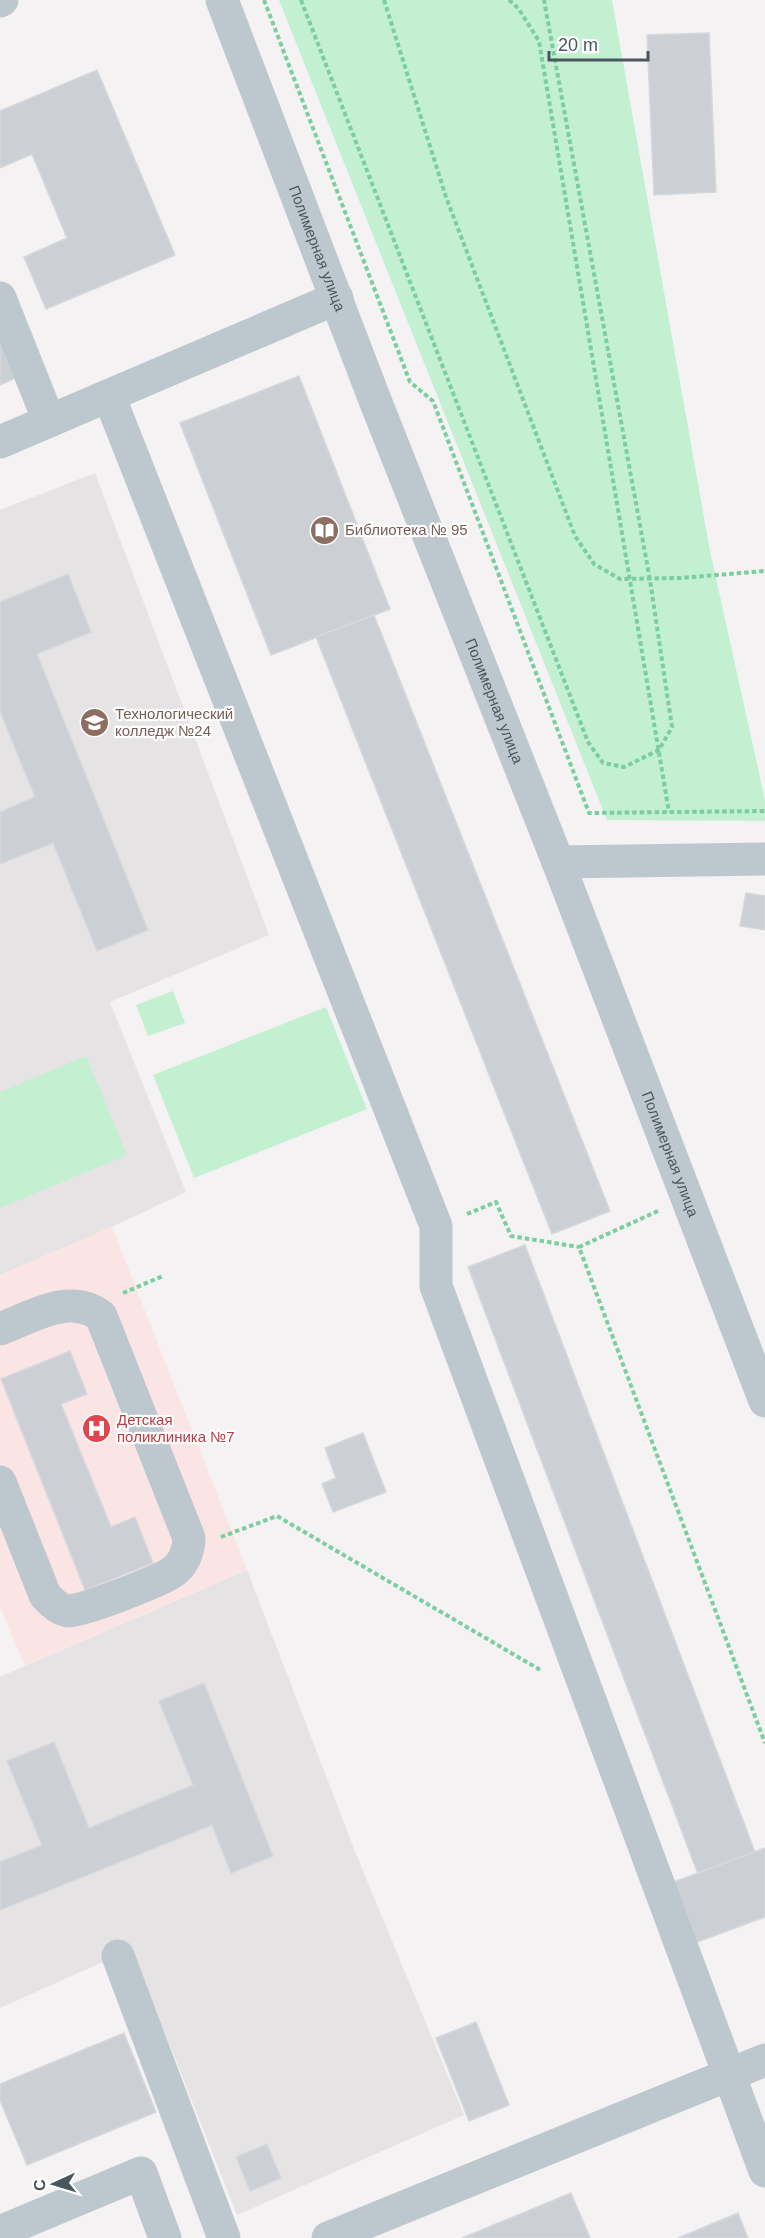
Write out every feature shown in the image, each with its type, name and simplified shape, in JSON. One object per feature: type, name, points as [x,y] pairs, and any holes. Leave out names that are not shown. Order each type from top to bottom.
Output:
[{"type":"street","name":"Полимерная улица","points":[[222,0],[426,532],[558,862],[765,1401]]},
{"type":"street","points":[[0,298],[49,422]]},
{"type":"street","points":[[0,442],[337,298]]},
{"type":"street","points":[[109,396],[436,1226],[436,1286],[765,2171]]},
{"type":"street","points":[[558,862],[765,859]]},
{"type":"street","points":[[0,1329],[53,1308],[71,1305],[88,1306],[101,1316],[189,1538],[189,1549],[172,1573],[84,1608],[68,1611],[55,1606],[45,1595],[0,1482]]},
{"type":"street","points":[[118,1956],[224,2238]]},
{"type":"street","points":[[328,2238],[765,2060]]},
{"type":"street","points":[[0,2232],[141,2173],[165,2238]]},
{"type":"path","points":[[264,0],[410,382],[433,401],[589,813],[765,811]]},
{"type":"path","points":[[301,0],[588,742],[603,763],[624,767],[659,750],[672,727],[650,580],[544,0]]},
{"type":"path","points":[[384,0],[446,197],[575,536],[594,564],[620,579],[650,580],[765,571]]},
{"type":"path","points":[[510,0],[518,8],[538,41],[669,812]]},
{"type":"path","points":[[436,1226],[496,1202],[511,1236],[579,1247],[666,1206]]},
{"type":"path","points":[[579,1247],[765,1743]]},
{"type":"path","points":[[189,1549],[277,1516],[589,1698]]},
{"type":"shaded area","name":"Технологический колледж №24","points":[[95,473],[269,935],[110,1002],[186,1192],[112,1227],[0,1275],[0,510]]},
{"type":"shaded area","name":"Детская поликлиника №7","points":[[112,1227],[247,1570],[25,1666],[0,1606],[0,1275]]},
{"type":"shaded area","points":[[247,1570],[356,1854],[464,2115],[237,2215],[132,1949],[0,2008],[0,1677]]},
{"type":"green space","points":[[279,0],[612,0],[710,551],[765,800],[765,821],[607,820]]},
{"type":"green space","points":[[173,991],[185,1023],[148,1036],[136,1005]]},
{"type":"green space","points":[[326,1007],[367,1109],[194,1178],[153,1075]]},
{"type":"green space","points":[[86,1056],[127,1155],[0,1208],[0,1092]]},
{"type":"building","points":[[709,33],[716,192],[654,195],[647,35]]},
{"type":"building","points":[[97,70],[175,255],[46,309],[24,257],[67,238],[32,154],[0,168],[0,111]]},
{"type":"building","points":[[0,318],[24,374],[0,385]]},
{"type":"building","points":[[299,376],[390,609],[271,655],[180,423]]},
{"type":"building","points":[[68,574],[91,632],[37,654],[148,930],[97,951],[53,843],[0,864],[0,812],[35,797],[0,711],[0,602]]},
{"type":"building","points":[[374,615],[610,1211],[552,1234],[316,637]]},
{"type":"building","points":[[746,893],[765,896],[765,930],[740,926]]},
{"type":"building","points":[[525,1245],[755,1852],[698,1874],[468,1267]]},
{"type":"building","points":[[70,1351],[87,1394],[61,1404],[111,1527],[135,1517],[153,1563],[85,1590],[1,1379]]},
{"type":"building","points":[[363,1433],[386,1492],[333,1512],[322,1484],[336,1478],[325,1448]]},
{"type":"building","points":[[204,1683],[273,1856],[231,1873],[212,1825],[0,1910],[0,1862],[42,1845],[7,1761],[54,1742],[89,1828],[193,1785],[159,1701]]},
{"type":"building","points":[[765,1848],[765,1917],[697,1942],[674,1882]]},
{"type":"building","points":[[476,2022],[509,2105],[469,2121],[436,2038]]},
{"type":"building","points":[[124,2033],[156,2112],[27,2165],[0,2100],[0,2084]]},
{"type":"building","points":[[267,2144],[281,2178],[250,2191],[236,2157]]},
{"type":"building","points":[[571,2193],[590,2238],[462,2238]]},
{"type":"building","points":[[738,2213],[748,2238],[678,2238]]},
{"type":"place","name":"Библиотека № 95","points":[[324,530]]},
{"type":"place","name":"Технологический колледж №24","points":[[94,723]]},
{"type":"place","name":"Детская поликлиника №7","points":[[96,1429]]}]
